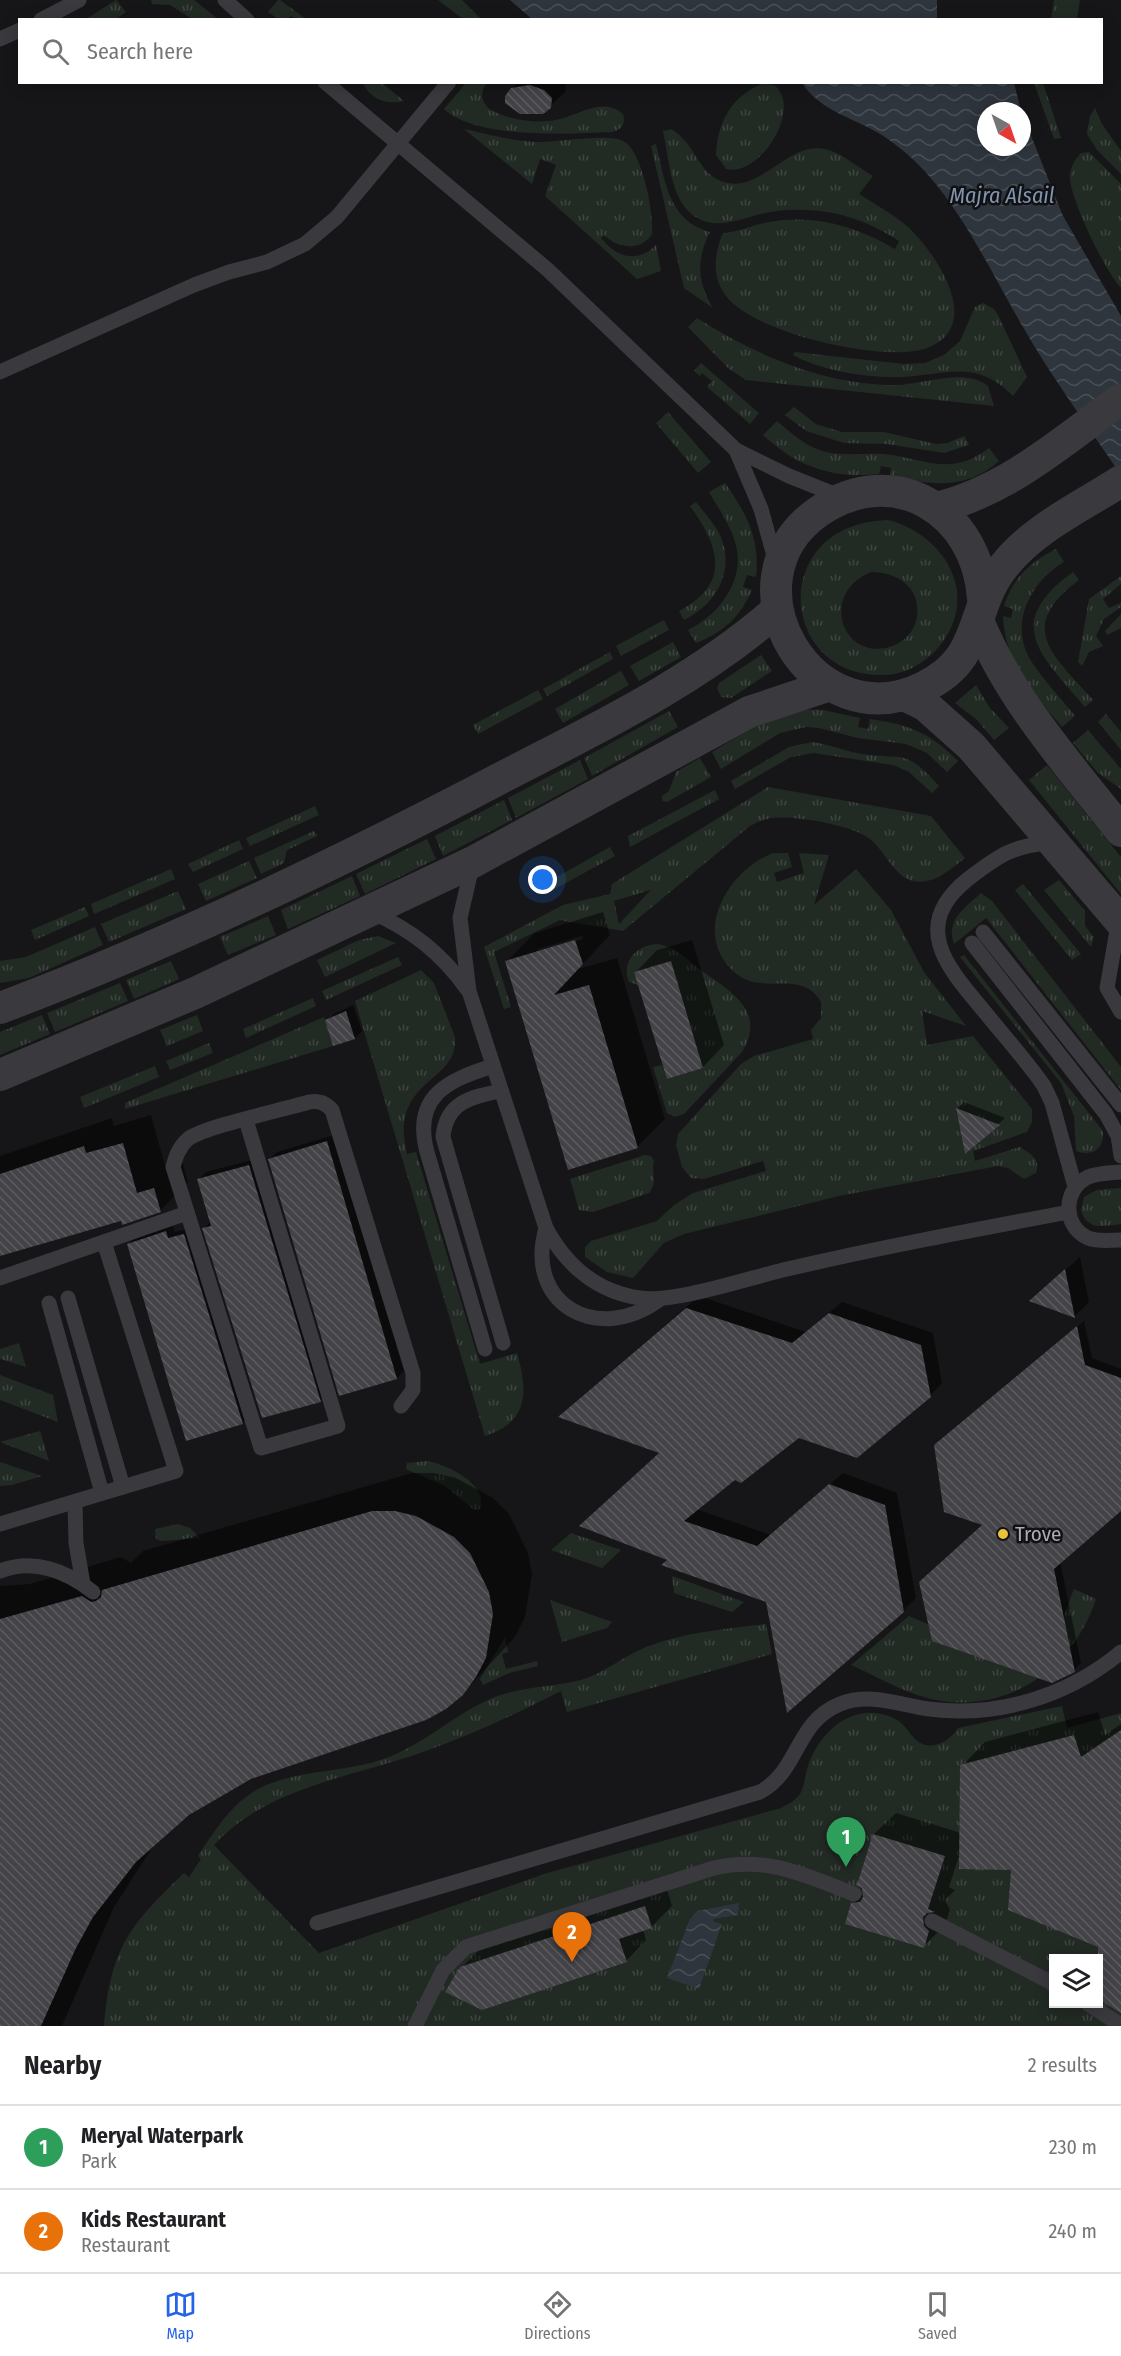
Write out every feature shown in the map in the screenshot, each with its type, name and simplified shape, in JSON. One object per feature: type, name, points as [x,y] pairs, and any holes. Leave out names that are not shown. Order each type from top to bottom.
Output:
[{"type":"street","points":[[936,508],[990,490],[1121,399]]},
{"type":"street","points":[[1114,486],[1032,538],[1004,566],[981,611],[970,643],[958,661],[942,676],[904,695],[879,698],[853,695],[830,685],[810,672],[795,654],[783,633],[777,610],[779,572],[784,555],[802,526],[829,505],[844,498],[882,491],[901,494],[936,508],[952,521],[976,557],[982,578],[981,611],[995,659],[1020,701],[1121,831]]},
{"type":"street","points":[[3,1005],[204,925],[454,803],[578,738],[699,670],[739,642],[777,610]]},
{"type":"street","points":[[0,1075],[120,1026],[371,912],[576,808],[723,724],[775,701],[830,685]]},
{"type":"street","points":[[904,695],[925,705],[964,738],[1120,921]]},
{"type":"lane","points":[[45,18],[79,0]]},
{"type":"lane","points":[[225,0],[245,18]]},
{"type":"lane","points":[[0,39],[18,31]]},
{"type":"lane","points":[[327,84],[548,270],[736,450],[789,476],[844,498]]},
{"type":"lane","points":[[0,372],[211,278],[267,262],[305,244],[337,217],[447,84]]},
{"type":"lane","points":[[736,450],[761,509],[779,572]]},
{"type":"lane","points":[[1054,843],[1026,845],[999,855],[955,890],[941,915],[939,943],[948,968],[1044,1086],[1052,1103],[1062,1149],[1075,1187]]},
{"type":"lane","points":[[473,862],[460,918],[469,991],[546,1228],[555,1246],[583,1275],[619,1294],[659,1300]]},
{"type":"lane","points":[[371,912],[409,931],[436,951],[469,991]]},
{"type":"lane","points":[[1120,921],[1107,988],[1121,1012]]},
{"type":"lane","points":[[1121,1105],[978,937],[1106,1114],[1118,1136],[1121,1156]]},
{"type":"lane","points":[[485,1349],[424,1140],[423,1128],[429,1104],[445,1085],[455,1078],[493,1066]]},
{"type":"lane","points":[[501,1090],[466,1099],[456,1105],[444,1125],[442,1137],[503,1343]]},
{"type":"lane","points":[[246,1120],[338,1426],[261,1448],[173,1167],[183,1144],[200,1133],[246,1120],[315,1101],[332,1110],[413,1373],[413,1390],[401,1407]]},
{"type":"lane","points":[[1121,1169],[1095,1175],[1075,1187],[1068,1203],[1075,1227],[1088,1238],[1104,1241],[1121,1240]]},
{"type":"lane","points":[[546,1228],[542,1243],[544,1274],[551,1288],[573,1310],[602,1320],[618,1320],[633,1316],[659,1300],[851,1255],[1069,1212]]},
{"type":"lane","points":[[0,1278],[188,1213]]},
{"type":"lane","points":[[0,1524],[176,1471],[104,1242]]},
{"type":"lane","points":[[68,1298],[123,1487]]},
{"type":"lane","points":[[49,1303],[102,1493]]},
{"type":"lane","points":[[0,1571],[39,1566],[69,1575],[88,1588],[76,1543],[75,1502]]},
{"type":"lane","points":[[317,1923],[760,1792],[781,1777],[801,1737],[812,1723],[825,1711],[840,1704],[856,1699],[874,1698],[952,1711],[996,1708],[1060,1690],[1081,1680],[1121,1652]]},
{"type":"lane","points":[[415,2026],[443,1970],[465,1947],[714,1869],[745,1863],[775,1865],[854,1894]]},
{"type":"lane","points":[[932,1921],[1049,1982]]},
{"type":"lane","points":[[1094,2008],[1121,2025]]},
{"type":"green space","points":[[116,0],[126,12],[117,18],[88,18]]},
{"type":"green space","points":[[151,0],[194,0],[217,18],[190,18],[170,5],[152,4]]},
{"type":"green space","points":[[280,0],[305,18],[291,16],[277,18],[268,12]]},
{"type":"green space","points":[[438,0],[462,0],[480,18],[462,18]]},
{"type":"green space","points":[[1054,0],[1080,0],[1077,18],[1051,18]]},
{"type":"green space","points":[[364,84],[383,84],[404,101],[386,102],[370,94]]},
{"type":"green space","points":[[465,84],[486,84],[482,93],[485,104],[494,112],[511,118],[550,121],[598,107],[615,109],[624,117],[621,128],[612,132],[548,134],[478,126],[459,119],[444,109]]},
{"type":"green space","points":[[762,84],[774,85],[782,96],[784,109],[781,124],[774,139],[752,163],[739,169],[726,169],[716,155],[723,122],[728,112],[742,96]]},
{"type":"green space","points":[[1034,84],[1043,84],[1061,138],[1054,139]]},
{"type":"green space","points":[[1095,108],[1102,124],[1121,151],[1121,174],[1097,150],[1087,134],[1090,116]]},
{"type":"green space","points":[[464,129],[527,141],[616,139],[630,146],[641,169],[649,198],[652,234],[642,244],[635,246],[615,243],[604,235],[601,238],[613,250],[627,256],[642,255],[656,245],[661,271],[637,279],[545,196],[556,165],[540,159],[532,184]]},
{"type":"green space","points":[[671,129],[686,141],[707,171],[721,181],[735,184],[749,181],[787,158],[814,148],[835,152],[873,176],[859,194],[896,218],[920,239],[932,255],[951,291],[954,309],[952,325],[943,339],[924,349],[904,352],[850,348],[790,333],[742,310],[727,297],[716,274],[716,257],[723,233],[769,222],[802,220],[850,228],[895,249],[899,241],[877,228],[854,219],[818,211],[776,211],[719,223],[701,220],[684,206],[676,190],[663,131]]},
{"type":"green space","points":[[656,144],[666,185],[677,209],[696,227],[710,232],[702,252],[700,270],[704,289],[713,308],[684,288],[651,146]]},
{"type":"green space","points":[[1089,152],[1121,184],[1121,288],[1106,267],[1090,235],[1072,189],[1070,178],[1073,164],[1081,153]]},
{"type":"green space","points":[[983,303],[994,309],[998,315],[1027,377],[1013,396],[999,384],[973,373],[946,372],[901,377],[874,376],[831,369],[793,355],[795,352],[904,364],[925,363],[944,355],[960,341],[975,307]]},
{"type":"green space","points":[[697,318],[743,344],[817,374],[869,384],[895,385],[943,378],[967,378],[988,386],[994,406],[746,380],[728,368],[688,327]]},
{"type":"green space","points":[[701,363],[759,413],[750,424],[707,387],[712,381],[702,373],[700,376],[694,371]]},
{"type":"green space","points":[[794,407],[816,424],[842,432],[884,432],[936,444],[947,443],[964,436],[969,445],[944,453],[887,444],[844,443],[806,431],[785,415]]},
{"type":"green space","points":[[668,412],[711,462],[698,473],[656,423]]},
{"type":"green space","points":[[777,421],[808,444],[827,452],[883,454],[949,464],[975,457],[989,448],[999,461],[974,477],[948,483],[919,482],[890,475],[891,468],[881,466],[879,474],[846,475],[803,463],[776,446],[763,435]]},
{"type":"green space","points":[[725,483],[746,516],[754,539],[756,577],[747,575],[743,587],[752,590],[736,616],[723,629],[696,643],[688,630],[720,605],[734,582],[737,569],[738,556],[733,535],[709,492]]},
{"type":"green space","points":[[696,502],[720,535],[725,553],[725,565],[719,588],[704,606],[684,620],[679,611],[696,600],[707,588],[713,576],[715,563],[708,535],[690,506]]},
{"type":"green space","points":[[888,520],[909,528],[927,539],[952,571],[957,590],[957,610],[950,630],[931,655],[918,665],[896,674],[880,675],[846,668],[821,651],[806,626],[801,598],[806,570],[822,545],[849,527]],"holes":[[[871,572],[898,578],[911,590],[915,597],[917,617],[907,637],[895,645],[877,649],[862,646],[851,637],[844,625],[841,611],[845,596],[854,583]]]},
{"type":"green space","points":[[1056,549],[1064,562],[1052,570],[1033,592],[1026,605],[1022,633],[1024,647],[1031,661],[1075,716],[1062,727],[1031,689],[1015,663],[1005,633],[1003,616],[1011,618],[1013,609],[1004,606],[1018,579],[1030,565]]},
{"type":"green space","points":[[1073,572],[1079,580],[1060,597],[1049,613],[1045,627],[1047,641],[1054,655],[1093,700],[1085,707],[1043,656],[1036,640],[1034,624],[1038,608],[1051,591]]},
{"type":"green space","points":[[1121,576],[1121,584],[1103,599],[1109,608],[1121,603],[1121,607],[1104,619],[1096,636],[1103,646],[1089,652],[1082,666],[1078,662],[1089,599]]},
{"type":"green space","points":[[1121,614],[1121,628],[1107,635],[1105,631]]},
{"type":"green space","points":[[664,620],[669,630],[621,656],[616,646]]},
{"type":"green space","points":[[673,642],[681,657],[639,681],[630,666]]},
{"type":"green space","points":[[610,652],[613,659],[547,696],[543,689]]},
{"type":"green space","points":[[761,655],[772,671],[731,698],[721,697],[717,688],[719,683]]},
{"type":"green space","points":[[621,671],[629,685],[563,723],[555,709]]},
{"type":"green space","points":[[976,685],[990,708],[1009,728],[994,740],[976,719],[955,703]]},
{"type":"green space","points":[[538,690],[543,699],[478,734],[473,725]]},
{"type":"green space","points":[[797,709],[823,710],[860,718],[858,727],[868,729],[870,719],[908,727],[938,743],[958,761],[947,772],[927,753],[906,744],[858,738],[806,727],[780,733],[721,769],[712,752],[772,716]]},
{"type":"green space","points":[[669,711],[678,727],[592,776],[584,758]]},
{"type":"green space","points":[[1106,714],[1121,732],[1121,750],[1098,722]]},
{"type":"green space","points":[[1088,730],[1121,769],[1121,789],[1098,773],[1073,743]]},
{"type":"green space","points":[[812,742],[857,753],[909,760],[927,773],[939,786],[932,793],[909,772],[893,765],[814,753],[791,757],[735,789],[731,781],[789,747]]},
{"type":"green space","points":[[700,758],[711,777],[667,802],[662,801],[662,796],[669,791],[676,772]]},
{"type":"green space","points":[[580,760],[588,779],[516,818],[508,798]]},
{"type":"green space","points":[[1047,765],[1121,857],[1121,894],[1029,780]]},
{"type":"green space","points":[[768,787],[931,816],[965,858],[932,880],[915,881],[897,871],[870,839],[851,829],[794,818],[763,820],[750,826],[623,931],[560,920],[494,952],[511,1007],[504,1009],[484,947],[563,905],[610,894],[612,884]],"holes":[[[650,891],[619,924],[614,901]]]},
{"type":"green space","points":[[715,790],[719,799],[630,847],[628,836]]},
{"type":"green space","points":[[504,800],[512,820],[443,856],[435,836]]},
{"type":"green space","points":[[315,806],[319,815],[250,846],[246,838]]},
{"type":"green space","points":[[314,831],[317,836],[287,850],[284,863],[261,874],[254,858]]},
{"type":"green space","points":[[427,839],[436,859],[365,894],[356,874]]},
{"type":"green space","points":[[239,840],[243,849],[193,872],[188,864]]},
{"type":"green space","points":[[610,847],[615,856],[553,890],[548,882]]},
{"type":"green space","points":[[773,853],[788,853],[792,867],[774,873],[777,882],[804,873],[799,853],[829,855],[814,905],[856,869],[891,910],[924,972],[966,1026],[922,1011],[927,1045],[973,1036],[1032,1109],[1032,1122],[1027,1132],[973,1151],[975,1161],[1020,1147],[1036,1160],[1036,1173],[1024,1179],[1008,1168],[998,1166],[839,1196],[684,1234],[664,1243],[633,1278],[607,1272],[585,1257],[585,1247],[591,1241],[657,1221],[674,1205],[693,1193],[766,1171],[763,1161],[704,1179],[691,1178],[682,1167],[676,1145],[678,1134],[741,1064],[754,1056],[813,1039],[811,1030],[821,1018],[821,1002],[813,992],[794,984],[749,981],[738,975],[724,960],[716,943],[715,925],[728,890],[741,874],[756,862]],"holes":[[[956,1109],[999,1125],[965,1154]]]},
{"type":"green space","points":[[249,861],[257,878],[206,901],[198,884]]},
{"type":"green space","points":[[171,869],[175,879],[94,914],[91,904]]},
{"type":"green space","points":[[352,876],[360,896],[288,929],[281,910]]},
{"type":"green space","points":[[1059,880],[1085,911],[1085,926],[1094,937],[1091,947],[1044,890]]},
{"type":"green space","points":[[1023,884],[1081,954],[1072,960],[1015,890]]},
{"type":"green space","points":[[178,891],[186,909],[109,942],[101,924]]},
{"type":"green space","points":[[981,893],[992,901],[1121,1067],[1121,1090],[986,918],[954,944],[952,928],[958,915]]},
{"type":"green space","points":[[85,907],[89,916],[35,940],[31,930]]},
{"type":"green space","points":[[268,916],[276,935],[228,955],[220,937]]},
{"type":"green space","points":[[95,927],[103,945],[29,978],[0,983],[0,961],[26,957]]},
{"type":"green space","points":[[378,936],[396,943],[325,977],[317,960],[359,940]]},
{"type":"green space","points":[[656,944],[669,947],[679,953],[732,993],[747,1013],[750,1024],[749,1037],[742,1052],[684,1114],[675,1117],[667,1113],[653,1067],[662,1065],[667,1079],[703,1068],[671,961],[634,972],[638,985],[629,982],[627,968],[632,956],[642,948]]},
{"type":"green space","points":[[964,955],[1103,1131],[1102,1143],[1096,1150],[1087,1153],[1076,1151],[1074,1116],[1061,1083],[960,957]]},
{"type":"green space","points":[[398,957],[402,965],[326,1000],[322,991]]},
{"type":"green space","points":[[171,961],[179,979],[134,999],[126,980]]},
{"type":"green space","points":[[421,970],[434,983],[455,1037],[453,1052],[447,1064],[415,1096],[407,1110],[404,1129],[407,1154],[416,1152],[480,1364],[517,1353],[523,1380],[522,1404],[517,1414],[499,1430],[485,1436],[355,1001]]},
{"type":"green space","points":[[120,983],[128,1001],[55,1032],[47,1013]]},
{"type":"green space","points":[[313,998],[316,1006],[246,1038],[243,1029]]},
{"type":"green space","points":[[42,1015],[50,1034],[0,1055],[0,1032]]},
{"type":"green space","points":[[197,1015],[203,1031],[167,1046],[160,1030]]},
{"type":"green space","points":[[324,1017],[333,1046],[125,1109],[125,1103]]},
{"type":"green space","points":[[209,1043],[213,1053],[170,1070],[166,1061]]},
{"type":"green space","points":[[155,1066],[159,1077],[84,1108],[80,1097]]},
{"type":"green space","points":[[645,1155],[651,1156],[654,1161],[654,1181],[649,1193],[593,1212],[579,1210],[570,1179]]},
{"type":"green space","points":[[1121,1188],[1121,1224],[1097,1226],[1088,1222],[1081,1211],[1084,1197],[1097,1190]]},
{"type":"green space","points":[[19,1343],[26,1367],[0,1359],[0,1349]]},
{"type":"green space","points":[[0,1375],[53,1395],[58,1422],[0,1400]]},
{"type":"green space","points":[[40,1431],[49,1461],[0,1442]]},
{"type":"green space","points":[[428,1461],[455,1471],[473,1484],[481,1500],[480,1509],[474,1510],[445,1486],[406,1469],[407,1463]]},
{"type":"green space","points":[[0,1462],[42,1476],[12,1485],[0,1486]]},
{"type":"green space","points":[[178,1524],[190,1528],[200,1538],[161,1541],[156,1539],[155,1529]]},
{"type":"green space","points":[[571,1533],[621,1550],[602,1568],[551,1550]]},
{"type":"green space","points":[[672,1576],[744,1602],[732,1612],[674,1593]]},
{"type":"green space","points":[[1074,1589],[1096,1599],[1071,1647],[1052,1667],[1031,1683],[1008,1694],[982,1701],[955,1702],[927,1698],[851,1665],[909,1616],[932,1626],[1055,1627],[1064,1615]]},
{"type":"green space","points":[[550,1600],[612,1622],[607,1628],[562,1642]]},
{"type":"green space","points":[[766,1624],[772,1654],[567,1712],[561,1691],[493,1724],[441,1745],[312,1786],[285,1797],[260,1809],[236,1825],[214,1845],[319,1953],[544,1874],[781,1808],[800,1794],[809,1763],[824,1737],[838,1724],[855,1715],[870,1713],[888,1716],[900,1722],[921,1743],[933,1745],[950,1738],[958,1728],[1062,1706],[1067,1728],[1121,1713],[1121,2026],[104,2026],[112,1976],[126,1940],[149,1908],[184,1873],[189,1877],[201,1859],[198,1856],[224,1818],[248,1795],[274,1782],[360,1765],[394,1755],[499,1695],[581,1680],[646,1647],[705,1632]]},
{"type":"green space","points":[[505,1637],[508,1652],[502,1654],[506,1669],[537,1661],[538,1666],[509,1673],[483,1685],[480,1679]]},
{"type":"water","points":[[510,0],[937,0],[937,18],[531,18]]},
{"type":"water","name":"Majra Alsail","points":[[803,84],[1014,84],[1019,102],[977,102],[977,156],[1031,156],[1031,136],[1063,216],[1121,316],[1121,475],[1046,365],[968,230],[943,193],[914,160],[891,141],[819,101]]},
{"type":"water","points":[[739,1903],[738,1915],[713,1919],[714,1922],[722,1924],[699,1989],[667,1978],[690,1919],[698,1911]]},
{"type":"building","points":[[530,85],[544,90],[552,98],[551,108],[543,114],[520,114],[505,103],[505,96],[511,88]]},
{"type":"building","points":[[575,940],[583,964],[554,995],[589,985],[638,1148],[568,1170],[505,961]]},
{"type":"building","points":[[671,961],[703,1068],[667,1079],[634,972]]},
{"type":"building","points":[[346,1011],[355,1039],[333,1046],[325,1020]]},
{"type":"building","points":[[956,1108],[1000,1125],[965,1154]]},
{"type":"building","points":[[327,1141],[397,1379],[339,1396],[268,1159]]},
{"type":"building","points":[[123,1143],[137,1193],[154,1188],[161,1212],[122,1225],[121,1221],[0,1256],[0,1174],[84,1146],[86,1153]]},
{"type":"building","points":[[249,1165],[321,1402],[262,1418],[202,1228],[211,1226],[197,1179]]},
{"type":"building","points":[[166,1231],[168,1238],[184,1234],[243,1424],[186,1441],[127,1244]]},
{"type":"building","points":[[1065,1269],[1075,1318],[1029,1301]]},
{"type":"building","points":[[686,1308],[792,1343],[829,1313],[921,1345],[931,1397],[857,1458],[799,1438],[741,1483],[735,1480],[684,1521],[757,1546],[829,1484],[885,1505],[904,1612],[787,1713],[766,1602],[661,1565],[667,1560],[579,1526],[659,1453],[558,1417]]},
{"type":"building","points":[[1077,1326],[1085,1365],[1121,1378],[1121,1511],[1054,1569],[1075,1672],[1052,1683],[932,1641],[919,1582],[982,1525],[944,1512],[934,1445]]},
{"type":"building","points":[[372,1511],[395,1511],[416,1516],[454,1537],[470,1553],[489,1592],[493,1614],[486,1658],[463,1695],[446,1709],[426,1720],[251,1779],[189,1815],[136,1862],[93,1917],[76,1948],[41,2026],[0,2026],[0,1619],[82,1596],[91,1602],[96,1601],[101,1597],[102,1590]]},
{"type":"building","points":[[1121,1730],[1121,2013],[1103,2002],[1103,1954],[1098,1954],[1098,1947],[1008,1910],[1011,1870],[959,1869],[960,1765],[1074,1735],[1081,1757]]},
{"type":"building","points":[[873,1834],[945,1856],[928,1909],[935,1912],[927,1913],[923,1917],[924,1926],[929,1931],[924,1948],[845,1924],[851,1903],[860,1902],[863,1897],[862,1888],[857,1885]]},
{"type":"building","points":[[645,1906],[652,1928],[619,1939],[627,1962],[482,2010],[445,1992],[460,1967]]},
{"type":"place","name":"Trove","points":[[1003,1534]]},
{"type":"place","name":"Meryal Waterpark","points":[[846,1867]]},
{"type":"place","name":"Kids Restaurant","points":[[572,1962]]}]
